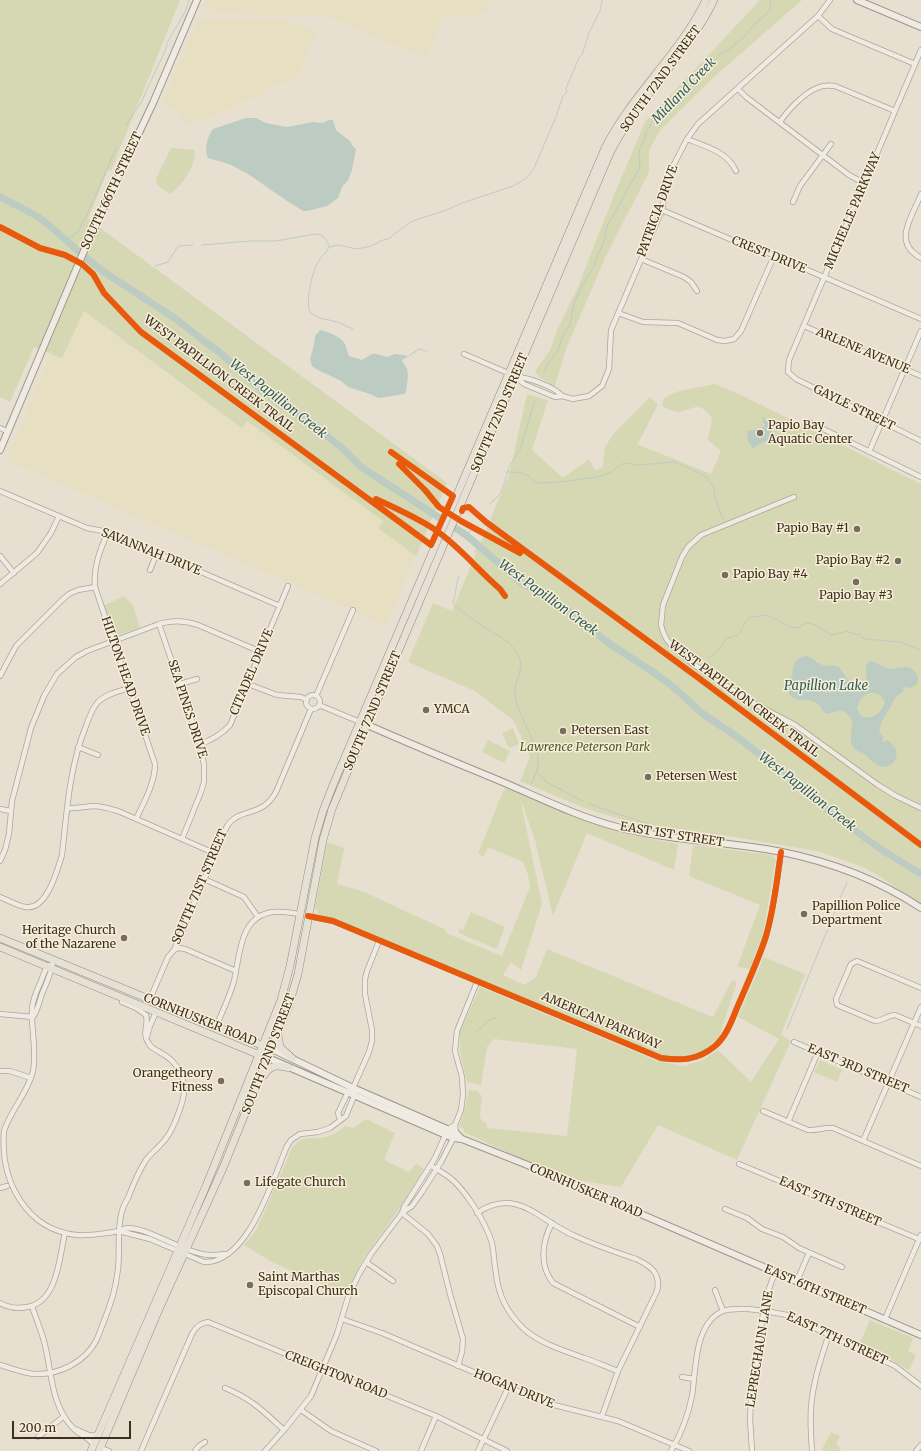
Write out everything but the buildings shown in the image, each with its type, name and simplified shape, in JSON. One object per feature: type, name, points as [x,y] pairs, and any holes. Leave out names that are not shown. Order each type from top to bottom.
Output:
[{"type":"main road","name":"SOUTH 66TH STREET","points":[[0,450],[89,239],[153,103],[197,0]]},
{"type":"main road","name":"SOUTH 72ND STREET","points":[[512,375],[596,166],[608,141],[622,118],[689,29],[706,0]]},
{"type":"main road","name":"SOUTH 72ND STREET","points":[[96,1449],[160,1307],[206,1186],[281,1000],[304,915],[306,915],[305,911],[310,878],[310,864],[323,811],[363,724],[512,375],[615,143],[631,118],[696,32],[714,0]]},
{"type":"main road","points":[[859,0],[921,27]]},
{"type":"main road","name":"SOUTH 72ND STREET","points":[[96,1449],[98,1434],[182,1250],[223,1168],[290,1003],[298,974],[304,915],[326,828],[363,724]]},
{"type":"main road","name":"EAST 1ST STREET","points":[[363,724],[604,823],[651,835],[781,852],[822,861],[893,891],[921,908]]},
{"type":"main road","name":"CORNHUSKER ROAD","points":[[0,938],[272,1049],[447,1132]]},
{"type":"main road","name":"CORNHUSKER ROAD","points":[[0,947],[268,1058],[354,1096],[525,1164],[710,1245]]},
{"type":"main road","points":[[83,981],[112,989],[144,1002],[150,1000]]},
{"type":"main road","points":[[156,1012],[171,1022],[246,1054],[252,1061],[251,1074]]},
{"type":"main road","points":[[245,1038],[251,1040],[258,1039],[271,1025]]},
{"type":"main road","points":[[278,1034],[278,1042],[280,1047],[294,1059]]},
{"type":"main road","points":[[257,1085],[272,1066],[279,1065],[289,1068]]},
{"type":"main road","name":"EAST 6TH STREET","points":[[710,1245],[921,1335]]},
{"type":"street","name":"PATRICIA DRIVE","points":[[464,354],[512,375],[524,384],[555,397],[562,396],[574,399],[589,396],[602,386],[609,369],[611,330],[662,210],[669,174],[687,139],[698,124],[818,16],[830,0]]},
{"type":"street","points":[[818,16],[832,29],[915,64]]},
{"type":"street","name":"MICHELLE PARKWAY","points":[[788,372],[789,360],[921,50]]},
{"type":"street","points":[[780,122],[804,96],[816,88],[828,85],[835,86],[895,111]]},
{"type":"street","points":[[738,89],[746,97],[849,175],[864,183]]},
{"type":"street","points":[[687,139],[725,156],[733,163],[736,171]]},
{"type":"street","points":[[793,202],[800,186],[831,144]]},
{"type":"street","points":[[921,194],[908,222],[905,236],[912,252],[921,258]]},
{"type":"street","name":"CREST DRIVE","points":[[662,210],[739,243],[754,247],[921,319]]},
{"type":"street","points":[[618,313],[643,322],[678,323],[721,341],[729,341],[734,339],[741,332],[774,256]]},
{"type":"street","points":[[641,259],[684,277],[690,282],[696,291]]},
{"type":"street","name":"ARLENE AVENUE","points":[[804,326],[921,376]]},
{"type":"street","points":[[869,452],[921,331]]},
{"type":"street","name":"GAYLE STREET","points":[[788,372],[796,379],[921,441]]},
{"type":"street","points":[[808,422],[921,477]]},
{"type":"street","points":[[0,428],[7,431]]},
{"type":"street","name":"SAVANNAH DRIVE","points":[[0,491],[87,528],[108,532],[280,606]]},
{"type":"street","points":[[794,497],[701,535],[688,547],[676,570],[663,604],[661,625],[662,632],[667,640],[692,662],[751,702],[790,721],[878,785],[896,796],[921,808]]},
{"type":"street","points":[[0,584],[42,548],[51,534],[59,516]]},
{"type":"street","name":"HILTON HEAD DRIVE","points":[[108,532],[96,565],[94,573],[94,587],[155,764],[155,774],[136,819]]},
{"type":"street","points":[[150,570],[157,553]]},
{"type":"street","points":[[0,556],[14,573]]},
{"type":"street","name":"CITADEL DRIVE","points":[[200,744],[213,739],[225,731],[230,725],[288,586]]},
{"type":"street","points":[[0,676],[16,646],[61,601],[69,594],[78,590],[94,587]]},
{"type":"street","points":[[316,696],[352,610]]},
{"type":"street","points":[[0,862],[9,834],[15,789],[21,772],[31,728],[50,684],[57,674],[76,657],[113,641],[167,622],[188,622],[261,652]]},
{"type":"street","name":"SEA PINES DRIVE","points":[[159,624],[200,744],[204,765],[204,782],[182,839]]},
{"type":"street","points":[[180,684],[197,679]]},
{"type":"street","points":[[248,684],[277,695],[301,697],[307,700]]},
{"type":"street","points":[[0,897],[26,907],[38,905],[44,900],[62,855],[73,765],[78,747],[92,711],[100,700],[110,694],[129,688]]},
{"type":"street","points":[[307,700],[311,696],[316,696]]},
{"type":"street","points":[[316,696],[320,699],[320,705]]},
{"type":"street","points":[[307,700],[307,704],[311,709],[317,708],[320,705]]},
{"type":"street","points":[[320,705],[363,724]]},
{"type":"street","name":"SOUTH 71ST STREET","points":[[150,1000],[168,957],[174,950],[214,853],[230,821],[239,815],[259,809],[268,803],[274,796],[311,709]]},
{"type":"street","points":[[78,747],[98,755]]},
{"type":"street","points":[[68,808],[78,809],[96,806],[108,808],[214,853]]},
{"type":"street","points":[[0,809],[11,810]]},
{"type":"street","name":"AMERICAN PARKWAY","points":[[258,917],[264,914],[280,911],[333,921],[661,1058],[682,1060],[702,1054],[715,1046],[724,1037],[755,966],[766,936],[781,852]]},
{"type":"street","points":[[204,879],[244,897],[258,917],[248,926],[244,934],[233,985],[216,1027]]},
{"type":"street","points":[[53,960],[34,1000],[32,1010],[34,1061],[31,1078],[24,1095],[8,1120],[1,1138],[2,1167],[7,1186],[28,1214],[40,1224],[53,1230],[78,1235],[89,1235],[119,1231],[126,1228],[143,1231],[182,1250],[208,1255],[226,1254],[238,1245],[251,1228],[291,1140],[300,1134],[318,1132],[330,1128],[346,1116],[354,1096],[353,1088],[369,1052],[372,1041],[372,1030],[365,994],[365,980],[367,970],[379,941]]},
{"type":"street","points":[[174,950],[179,948],[185,949],[236,971]]},
{"type":"street","points":[[921,988],[857,961],[851,964],[836,999],[838,1005],[876,1021],[880,1021],[892,1015],[921,1026]]},
{"type":"street","points":[[0,1365],[22,1372],[35,1374],[50,1373],[64,1370],[74,1364],[90,1350],[109,1309],[116,1286],[121,1213],[138,1174],[148,1158],[169,1134],[184,1097],[184,1086],[178,1068],[167,1056],[150,1047],[145,1031],[147,1019],[142,1011],[83,981]]},
{"type":"street","points":[[402,1213],[412,1206],[437,1169],[455,1135],[455,1125],[461,1110],[463,1095],[462,1077],[455,1051],[457,1031],[477,982]]},
{"type":"street","points":[[863,1141],[921,1008]]},
{"type":"street","points":[[146,1038],[156,1012]]},
{"type":"street","points":[[0,1014],[33,1017]]},
{"type":"street","name":"EAST 3RD STREET","points":[[794,1042],[921,1097]]},
{"type":"street","points":[[788,1122],[818,1052]]},
{"type":"street","points":[[0,1071],[10,1072],[31,1078]]},
{"type":"street","points":[[340,1120],[338,1113],[346,1092],[353,1088]]},
{"type":"street","points":[[763,1111],[808,1130],[813,1131],[827,1127],[833,1128],[921,1166]]},
{"type":"street","points":[[266,1450],[301,1410],[310,1396],[342,1319],[348,1297],[359,1274],[402,1213],[404,1207],[431,1166],[447,1132],[455,1125]]},
{"type":"street","name":"EAST 5TH STREET","points":[[739,1164],[920,1238]]},
{"type":"street","points":[[431,1166],[450,1177],[463,1191],[477,1213],[492,1243],[496,1279],[500,1291],[508,1310],[517,1322],[530,1334],[544,1342],[618,1371]]},
{"type":"street","points":[[0,1188],[7,1186]]},
{"type":"street","points":[[477,1213],[494,1204],[514,1203],[530,1209],[575,1236],[640,1261],[655,1271],[659,1284],[657,1291],[618,1371],[602,1416]]},
{"type":"street","points":[[725,1209],[747,1218],[762,1229],[784,1237],[809,1253],[842,1267]]},
{"type":"street","points":[[402,1213],[428,1234],[437,1246],[440,1254],[463,1340],[462,1352],[458,1366]]},
{"type":"street","points":[[552,1223],[547,1232],[543,1258],[547,1275],[553,1283],[640,1326]]},
{"type":"street","points":[[0,1303],[12,1308],[32,1306],[47,1296],[54,1284],[65,1233]]},
{"type":"street","points":[[885,1319],[920,1238]]},
{"type":"street","points":[[797,1282],[809,1253]]},
{"type":"street","points":[[366,1262],[393,1280]]},
{"type":"street","name":"LEPRECHAUN LANE","points":[[752,1451],[750,1419],[751,1399],[763,1311],[768,1288],[775,1272]]},
{"type":"street","points":[[671,1451],[686,1419],[691,1398],[699,1344],[703,1333],[710,1321],[723,1311],[715,1290]]},
{"type":"street","points":[[32,1306],[45,1344],[54,1395],[63,1417],[77,1433],[90,1440],[96,1449],[109,1451]]},
{"type":"street","name":"EAST 7TH STREET","points":[[723,1311],[738,1309],[787,1315],[895,1366],[921,1386]]},
{"type":"street","name":"HOGAN DRIVE","points":[[342,1319],[382,1332],[546,1404],[602,1416],[689,1451]]},
{"type":"street","name":"CREIGHTON ROAD","points":[[142,1451],[180,1359],[195,1328],[202,1323],[208,1322],[436,1416],[507,1451]]},
{"type":"street","points":[[812,1451],[811,1430],[813,1395],[817,1372],[829,1334]]},
{"type":"street","points":[[682,1377],[694,1379]]},
{"type":"street","points":[[225,1388],[253,1402],[284,1430]]},
{"type":"street","points":[[478,1451],[508,1388]]},
{"type":"street","points":[[301,1410],[331,1431],[376,1451]]},
{"type":"street","points":[[421,1451],[436,1416]]},
{"type":"street","points":[[38,1437],[63,1417]]},
{"type":"street","points":[[73,1428],[91,1436],[98,1434]]},
{"type":"street","points":[[195,1451],[205,1442]]},
{"type":"street","points":[[916,1451],[921,1445]]},
{"type":"shaded area","points":[[206,0],[491,0],[485,14],[443,17],[426,58],[326,16],[223,14],[204,6]]},
{"type":"shaded area","points":[[198,19],[283,19],[317,32],[295,82],[289,81],[280,83],[257,96],[213,116],[183,124],[180,112],[162,104]]},
{"type":"shaded area","points":[[83,311],[242,428],[247,421],[383,521],[378,528],[416,556],[386,625],[6,460],[51,354],[62,358]]},
{"type":"green space","points":[[0,0],[180,0],[111,171],[108,170],[88,219],[447,483],[416,556],[378,528],[383,521],[247,421],[242,428],[84,311],[62,358],[34,347],[10,402],[0,397]]},
{"type":"green space","points":[[760,0],[802,0],[713,78],[661,129],[649,150],[649,172],[606,256],[566,349],[555,386],[540,378],[535,371],[550,350],[558,328],[578,287],[616,190],[645,122]]},
{"type":"green space","points":[[171,148],[195,150],[195,156],[191,169],[179,186],[170,194],[156,184],[156,179]]},
{"type":"green space","name":"Lawrence Peterson Park","points":[[715,384],[745,397],[921,484],[921,904],[863,867],[817,851],[620,819],[584,808],[520,781],[530,757],[514,721],[475,691],[408,662],[433,603],[452,611],[509,475],[527,394],[548,400],[532,450],[563,478],[589,459],[595,470],[603,467],[605,447],[615,432],[650,397],[658,404],[637,444],[711,474],[721,451],[708,440],[712,418],[707,412],[699,407],[678,412],[662,406],[664,398],[679,391]]},
{"type":"green space","points":[[124,596],[133,605],[140,628],[115,636],[103,606]]},
{"type":"green space","points":[[513,728],[519,744],[509,748],[502,733]]},
{"type":"green space","points":[[488,740],[510,751],[504,763],[482,752]]},
{"type":"green space","points":[[506,788],[596,824],[631,835],[678,844],[674,870],[587,833],[553,916],[535,840],[520,798],[542,904],[521,970],[511,962],[503,975],[524,985],[536,977],[547,949],[713,1017],[732,980],[737,982],[719,1037],[706,1049],[690,1056],[675,1058],[662,1056],[335,920],[318,915],[315,908],[327,842],[344,848],[337,884],[362,891],[444,929],[448,934],[502,956],[530,887],[528,875],[523,862],[488,847],[484,857],[478,854],[503,791]]},
{"type":"green space","points":[[693,845],[772,855],[776,859],[763,933],[750,969],[737,967],[760,905],[689,876]]},
{"type":"green space","points":[[471,912],[505,927],[497,948],[459,933],[459,929],[463,930]]},
{"type":"green space","points":[[764,957],[805,974],[780,1037],[782,1035],[791,1041],[737,1160],[658,1125],[621,1187],[569,1179],[464,1132],[464,1129],[459,1126],[469,1090],[477,1091],[482,1096],[480,1115],[481,1120],[487,1124],[487,1128],[567,1136],[577,1049],[494,1039],[487,1047],[481,1085],[467,1082],[460,1052],[460,1032],[480,987],[657,1061],[684,1066],[703,1060],[718,1050],[751,1082],[779,1039],[738,1017]]},
{"type":"green space","points":[[820,1060],[842,1070],[837,1082],[814,1072]]},
{"type":"green space","points":[[366,1119],[395,1133],[384,1160],[409,1172],[416,1164],[424,1169],[402,1205],[363,1259],[347,1292],[342,1293],[274,1263],[244,1245],[257,1229],[292,1148],[304,1139],[326,1137],[334,1134],[345,1126],[353,1128]]},
{"type":"green space","points":[[870,1320],[913,1338],[908,1351],[916,1355],[909,1370],[889,1358],[859,1345]]},
{"type":"green space","points":[[831,1432],[840,1436],[836,1445],[841,1448],[839,1451],[826,1451],[822,1449]]},
{"type":"water","points":[[246,118],[256,118],[266,123],[287,127],[313,122],[322,123],[333,120],[336,130],[350,141],[356,149],[352,170],[348,180],[342,187],[338,198],[327,206],[303,211],[248,174],[229,164],[208,158],[206,150],[207,143],[213,129]]},
{"type":"water","points":[[320,330],[330,333],[343,341],[349,356],[362,360],[372,354],[387,357],[395,354],[409,356],[402,360],[408,371],[408,382],[405,394],[378,398],[348,387],[341,381],[312,366],[310,359],[315,336]]},
{"type":"water","name":"Papio Bay Aquatic Center","points":[[764,417],[765,421],[767,420],[775,438],[759,444],[753,449],[748,441],[747,431],[765,426],[762,418]]},
{"type":"water","name":"Papillion Lake","points":[[807,656],[815,660],[816,663],[823,665],[837,666],[852,685],[856,686],[861,686],[866,682],[866,666],[867,663],[871,661],[889,669],[905,667],[911,668],[917,674],[918,680],[916,685],[908,689],[907,686],[903,688],[904,691],[896,697],[881,723],[879,732],[884,738],[882,741],[884,742],[887,740],[896,750],[897,755],[893,763],[889,766],[879,766],[854,748],[851,739],[852,720],[843,711],[826,714],[817,703],[793,698],[790,695],[787,683],[792,676],[794,663],[801,657]],"holes":[[[869,693],[880,696],[884,700],[884,706],[876,715],[872,717],[864,717],[860,715],[857,708],[861,698]]]},
{"type":"waterway","points":[[126,125],[142,101],[165,51],[168,41],[185,12],[189,0]]},
{"type":"waterway","points":[[353,329],[338,322],[320,318],[310,313],[308,302],[310,288],[319,260],[329,247],[338,245],[357,249],[371,246],[388,239],[409,223],[418,219],[513,186],[527,178],[534,168],[556,117],[563,96],[567,92],[566,88],[579,58],[582,55],[589,33],[600,11],[602,0]]},
{"type":"waterway","name":"Midland Creek","points":[[544,373],[547,365],[557,352],[565,331],[570,325],[574,303],[583,284],[594,267],[605,239],[607,226],[640,167],[639,152],[652,122],[666,108],[675,103],[683,92],[705,72],[722,52],[728,50],[745,36],[755,23],[765,16],[770,9],[771,0]]},
{"type":"waterway","points":[[66,240],[77,233],[86,217],[117,146]]},
{"type":"waterway","name":"West Papillion Creek","points":[[0,197],[37,216],[104,272],[176,319],[218,351],[253,383],[287,409],[309,421],[342,448],[361,467],[466,535],[522,583],[567,610],[610,644],[671,685],[703,714],[736,736],[810,794],[832,814],[882,850],[921,874]]},
{"type":"waterway","points":[[202,245],[250,241],[276,241],[315,234],[321,235],[327,241],[329,246]]},
{"type":"waterway","points":[[155,266],[168,262],[179,246],[193,245]]},
{"type":"waterway","points":[[409,356],[419,349],[427,351]]},
{"type":"waterway","name":"Midland Creek","points":[[490,504],[500,494],[509,467],[520,450],[535,400]]},
{"type":"waterway","points":[[507,472],[523,473],[535,483],[559,482],[598,477],[611,472],[622,464],[628,463],[639,465],[674,462],[707,478],[714,488],[715,498],[723,519]]},
{"type":"waterway","name":"Midland Creek","points":[[466,535],[471,530]]},
{"type":"waterway","points":[[475,553],[478,546]]},
{"type":"waterway","points":[[459,576],[453,602],[454,605],[484,627],[507,641],[514,648],[520,659],[521,664],[515,695],[520,712],[536,747],[538,756],[538,767],[531,784]]},
{"type":"waterway","points":[[709,658],[718,651],[727,638],[738,635],[746,620],[752,617],[767,615],[793,628],[807,623],[816,625],[831,635],[847,631],[853,634],[860,634],[864,639],[900,642],[921,650]]},
{"type":"waterway","name":"West Papillion Creek","points":[[675,688],[679,685]]},
{"type":"waterway","points":[[537,772],[546,782],[583,801]]},
{"type":"waterway","points":[[590,804],[648,824]]},
{"type":"waterway","name":"West Papillion Creek","points":[[862,844],[863,836]]},
{"type":"waterway","points":[[787,1029],[847,882]]},
{"type":"waterway","points":[[474,1033],[490,1020],[497,1017]]},
{"type":"cycle path","name":"WEST PAPILLION CREEK TRAIL","points":[[0,227],[40,248],[65,255],[82,264],[93,274],[104,293],[141,332],[431,545],[453,496],[391,452]]},
{"type":"cycle path","points":[[399,464],[425,490],[439,507],[461,521],[520,553]]},
{"type":"cycle path","points":[[376,499],[420,521],[443,535],[500,589],[505,596]]},
{"type":"cycle path","name":"WEST PAPILLION CREEK TRAIL","points":[[462,511],[463,508],[469,507],[486,522],[700,679],[921,845]]},
{"type":"cycle path","points":[[308,916],[333,921],[661,1058],[683,1059],[696,1057],[709,1051],[720,1042],[727,1031],[766,936],[773,905],[781,852]]},
{"type":"place","name":"Papio Bay Aquatic Center","points":[[760,433]]},
{"type":"place","name":"Papio Bay #1","points":[[857,529]]},
{"type":"place","name":"Papio Bay #2","points":[[898,561]]},
{"type":"place","name":"Papio Bay #4","points":[[725,575]]},
{"type":"place","name":"Papio Bay #3","points":[[856,582]]},
{"type":"place","name":"YMCA","points":[[426,710]]},
{"type":"place","name":"Petersen East","points":[[563,731]]},
{"type":"place","name":"Petersen West","points":[[648,777]]},
{"type":"place","name":"Papillion Police Department","points":[[804,914]]},
{"type":"place","name":"Heritage Church of the Nazarene","points":[[124,938]]},
{"type":"place","name":"Orangetheory Fitness","points":[[221,1081]]},
{"type":"place","name":"Lifegate Church","points":[[247,1183]]},
{"type":"place","name":"Saint Marthas Episcopal Church","points":[[250,1285]]}]
